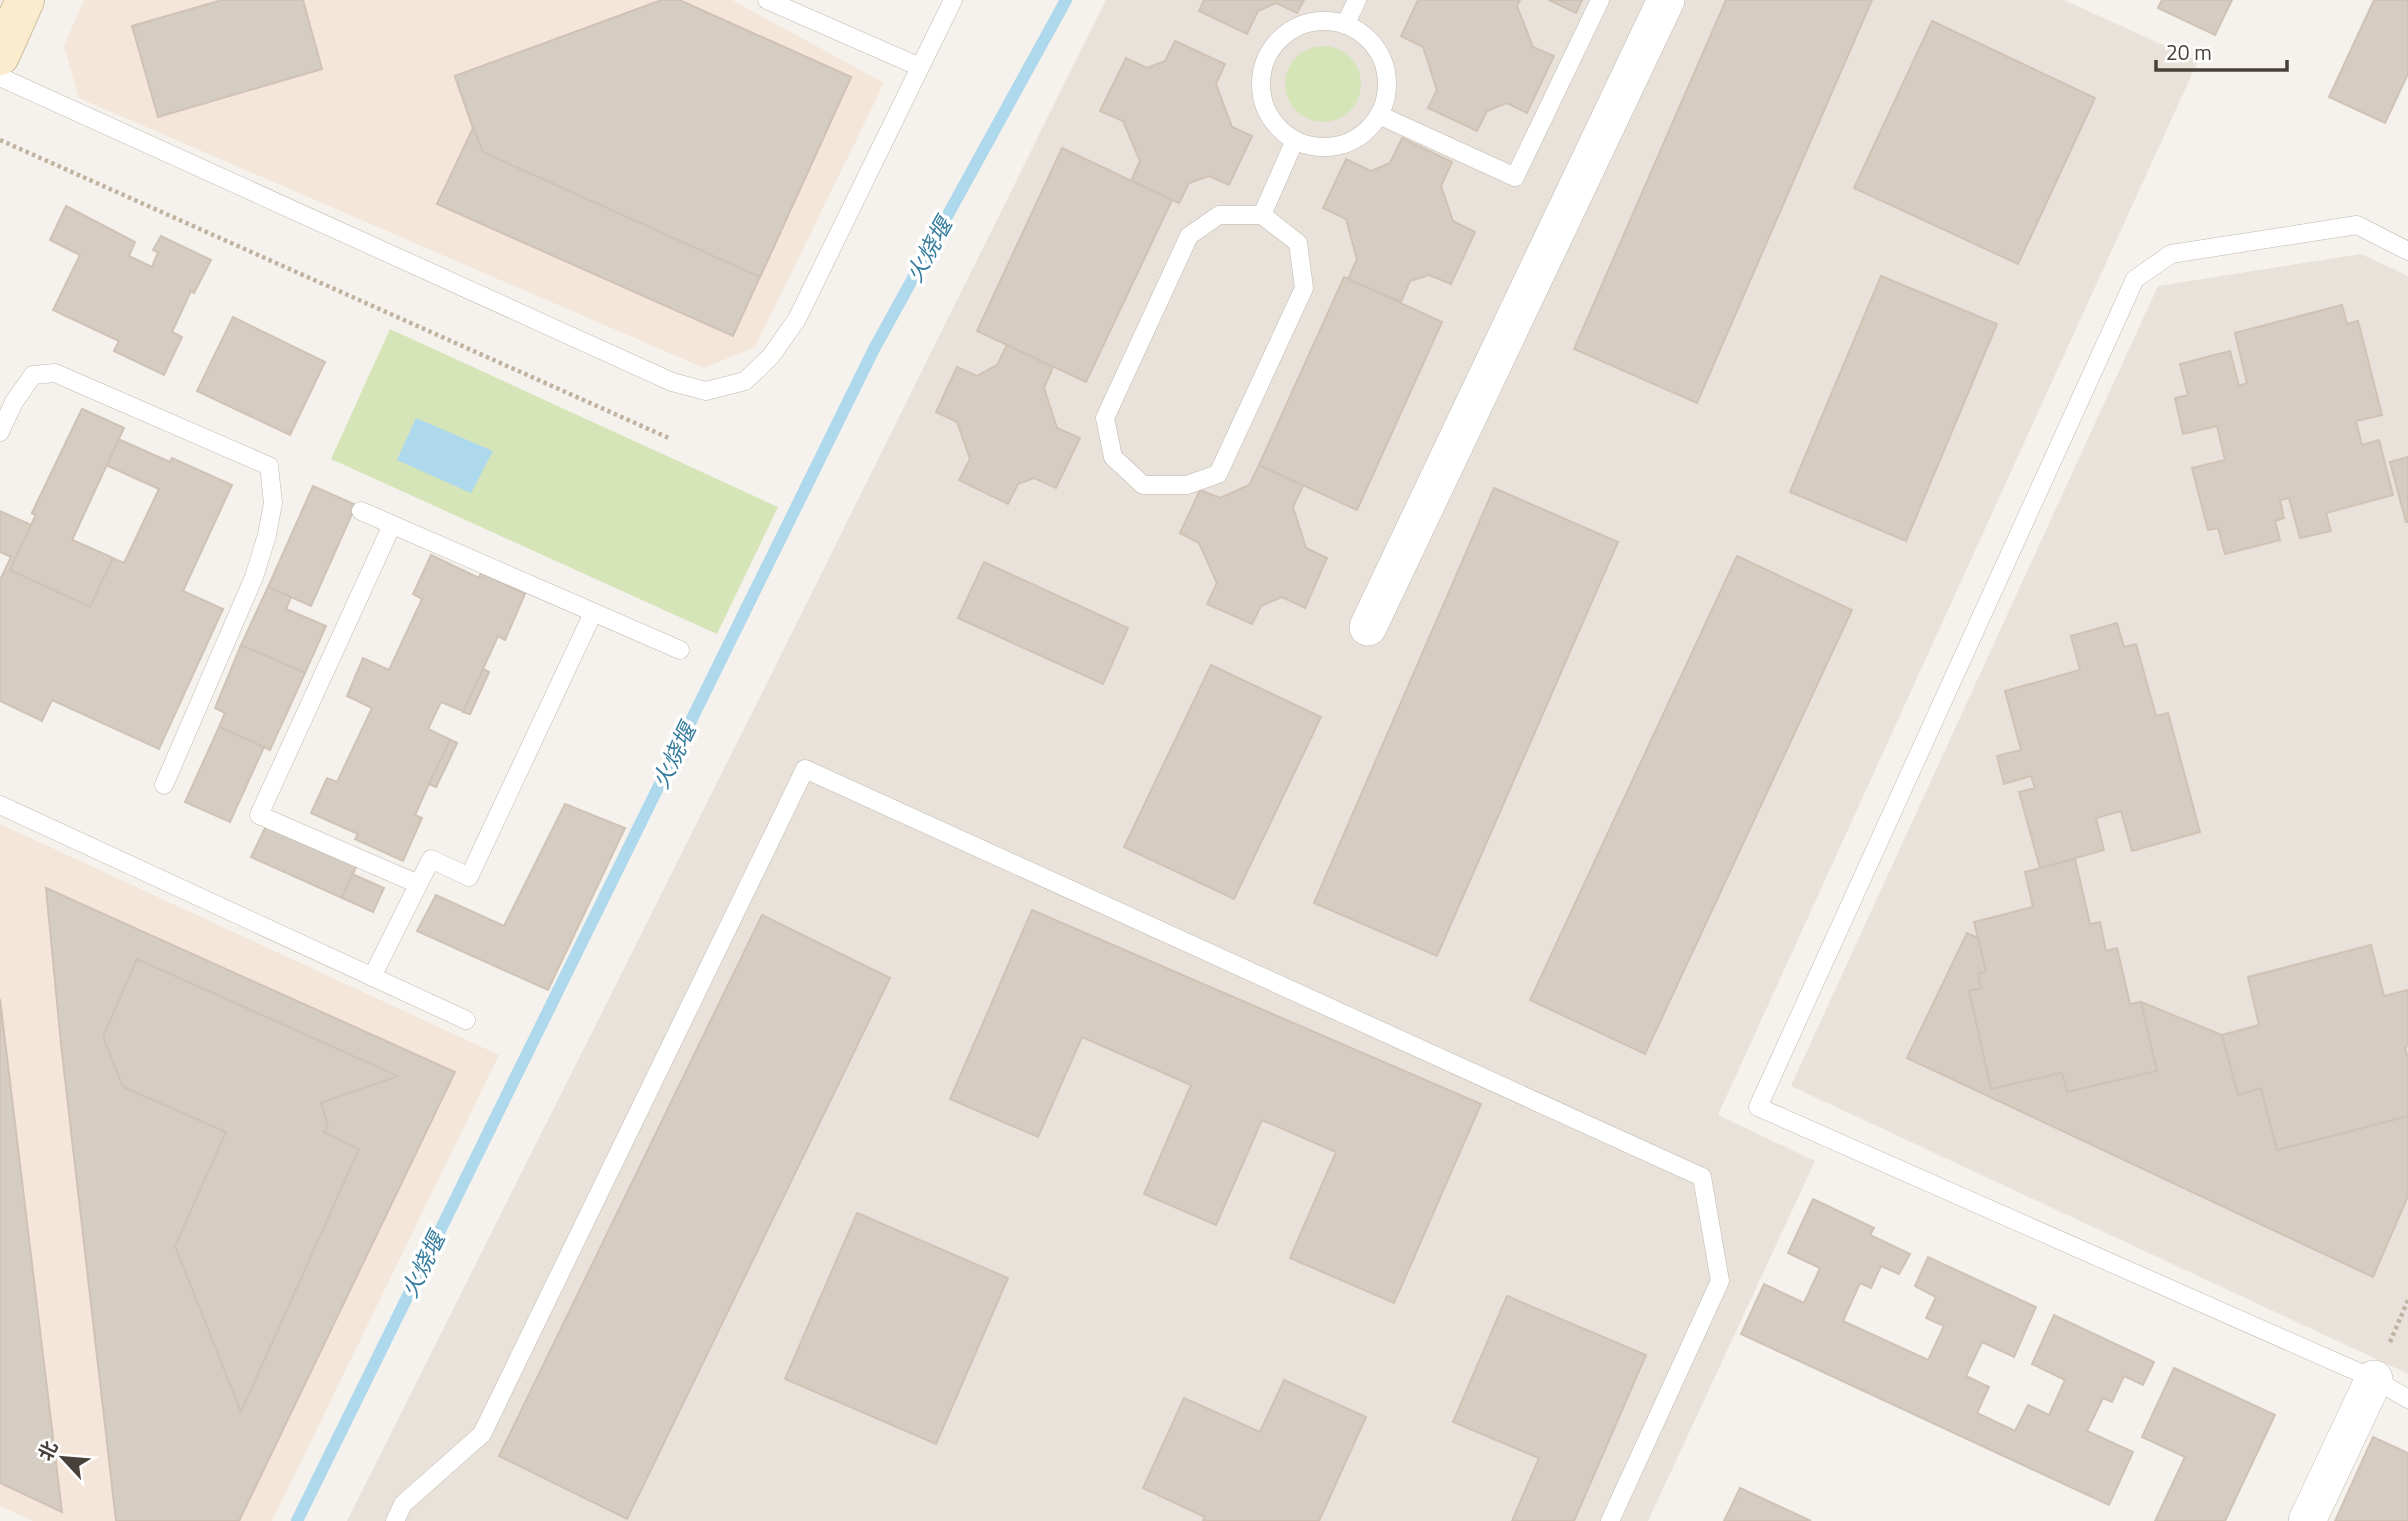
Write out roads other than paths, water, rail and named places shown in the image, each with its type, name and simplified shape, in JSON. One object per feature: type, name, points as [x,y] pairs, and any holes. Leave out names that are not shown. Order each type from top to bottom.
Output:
[{"type":"main road","points":[[0,56],[25,0]]},
{"type":"street","points":[[1368,627],[1666,0]]},
{"type":"street","points":[[2307,1521],[2375,1379]]},
{"type":"lane","points":[[767,0],[919,66]]},
{"type":"lane","points":[[0,77],[672,382],[706,391],[745,381],[771,356],[797,319],[953,0]]},
{"type":"lane","points":[[1345,25],[1357,0]]},
{"type":"lane","points":[[1379,115],[1515,177],[1600,0]]},
{"type":"lane","points":[[1332,20],[1345,25],[1369,38],[1381,55],[1387,75],[1386,96],[1379,115],[1366,132],[1348,143],[1327,148],[1306,145],[1295,140],[1271,121],[1262,101],[1260,80],[1265,59],[1276,42],[1292,29],[1311,22],[1332,20]]},
{"type":"lane","points":[[1262,215],[1295,140]]},
{"type":"lane","points":[[1219,215],[1262,215],[1298,243],[1304,288],[1218,474],[1187,485],[1143,485],[1113,457],[1105,418],[1189,236],[1219,215]]},
{"type":"lane","points":[[2408,251],[2357,225],[2171,254],[2135,279],[1758,1107],[2375,1379],[2408,1399]]},
{"type":"lane","points":[[0,432],[14,402],[33,375],[55,373],[269,466],[273,503],[267,536],[254,577],[164,785]]},
{"type":"lane","points":[[361,511],[680,650]]},
{"type":"lane","points":[[392,525],[259,815],[418,884]]},
{"type":"lane","points":[[372,977],[431,859],[469,877],[593,613]]},
{"type":"lane","points":[[395,1521],[403,1504],[482,1434],[805,769],[1702,1177],[1720,1282],[1610,1521]]},
{"type":"lane","points":[[0,805],[466,1020]]},
{"type":"water","points":[[416,418],[493,451],[471,493],[397,460]]},
{"type":"waterway","name":"火烧堰","points":[[297,1521],[874,349],[1066,0]]}]
